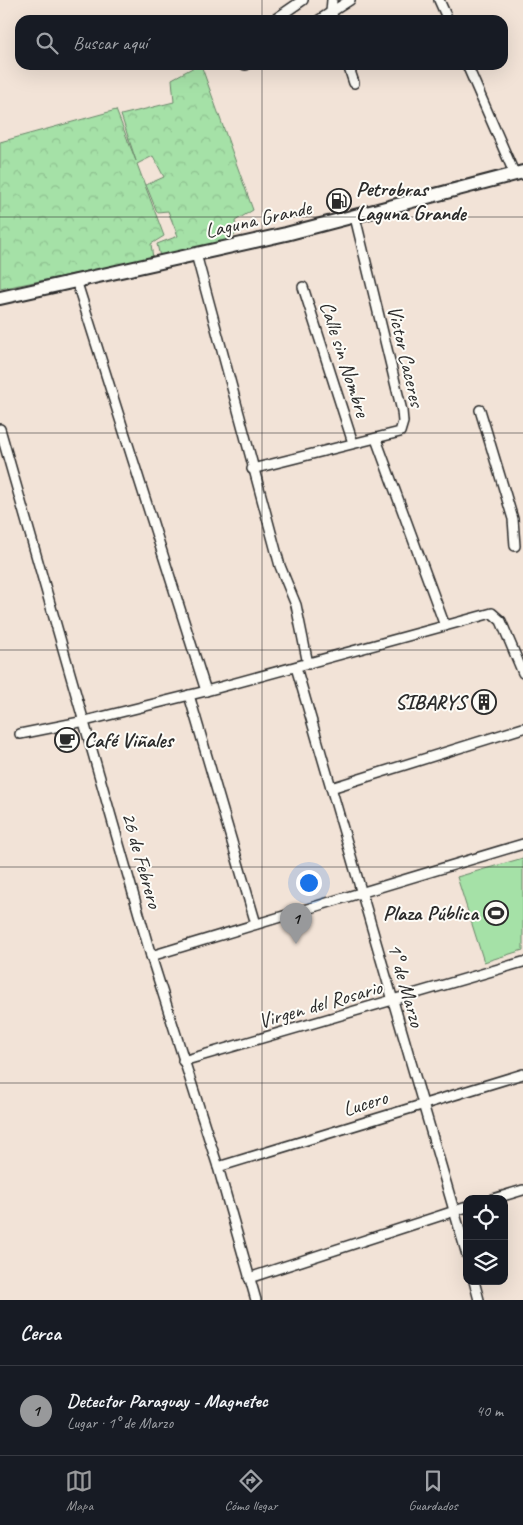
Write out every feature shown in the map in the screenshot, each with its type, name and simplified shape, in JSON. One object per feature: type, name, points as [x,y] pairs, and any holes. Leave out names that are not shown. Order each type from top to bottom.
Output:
[{"type":"main road","name":"Laguna Grande","points":[[0,298],[355,217],[519,173]]},
{"type":"street","points":[[281,15],[303,0]]},
{"type":"street","points":[[332,0],[333,15]]},
{"type":"street","points":[[334,15],[350,0]]},
{"type":"street","points":[[439,0],[446,15]]},
{"type":"street","points":[[350,70],[354,83]]},
{"type":"street","points":[[469,70],[519,173]]},
{"type":"street","name":"Victor Caceres","points":[[355,217],[402,416],[400,432],[376,439]]},
{"type":"street","points":[[196,254],[252,469],[280,566],[296,605],[308,664]]},
{"type":"street","points":[[76,280],[206,691]]},
{"type":"street","name":"Calle sin Nombre","points":[[303,287],[354,443]]},
{"type":"street","points":[[480,410],[513,519],[515,546]]},
{"type":"street","name":"26 de Febrero","points":[[0,429],[152,956],[218,1167],[256,1300]]},
{"type":"street","points":[[252,469],[376,439],[445,626]]},
{"type":"street","points":[[20,734],[85,721],[206,691],[487,614],[496,614],[501,621],[523,673]]},
{"type":"street","name":"1° de Marzo","points":[[296,667],[463,1241]]},
{"type":"street","points":[[190,695],[256,924]]},
{"type":"street","points":[[331,788],[523,728]]},
{"type":"street","points":[[152,956],[523,844]]},
{"type":"street","name":"Virgen del Rosario","points":[[183,1060],[392,1002],[523,962]]},
{"type":"street","name":"Lucero","points":[[218,1167],[523,1074]]},
{"type":"street","points":[[506,1195],[523,1190]]},
{"type":"street","points":[[249,1278],[463,1208]]},
{"type":"street","points":[[475,1285],[479,1300]]},
{"type":"green space","points":[[189,70],[203,70],[253,210],[235,221],[237,233],[226,242],[160,257],[157,244],[178,236],[168,211],[157,212],[146,185],[164,177],[153,156],[137,164],[164,236],[151,244],[153,258],[0,289],[0,142],[116,110],[136,161],[121,115],[174,102],[172,79]]},
{"type":"green space","name":"Plaza Pública","points":[[523,858],[523,950],[484,962],[457,877]]},
{"type":"place","name":"Petrobras Laguna Grande","points":[[339,201]]},
{"type":"place","name":"SIBARYS","points":[[484,702]]},
{"type":"place","name":"Café Viñales","points":[[67,740]]},
{"type":"place","name":"Plaza Pública","points":[[496,913]]},
{"type":"place","name":"Detector Paraguay - Magnetec","points":[[296,944]]}]
